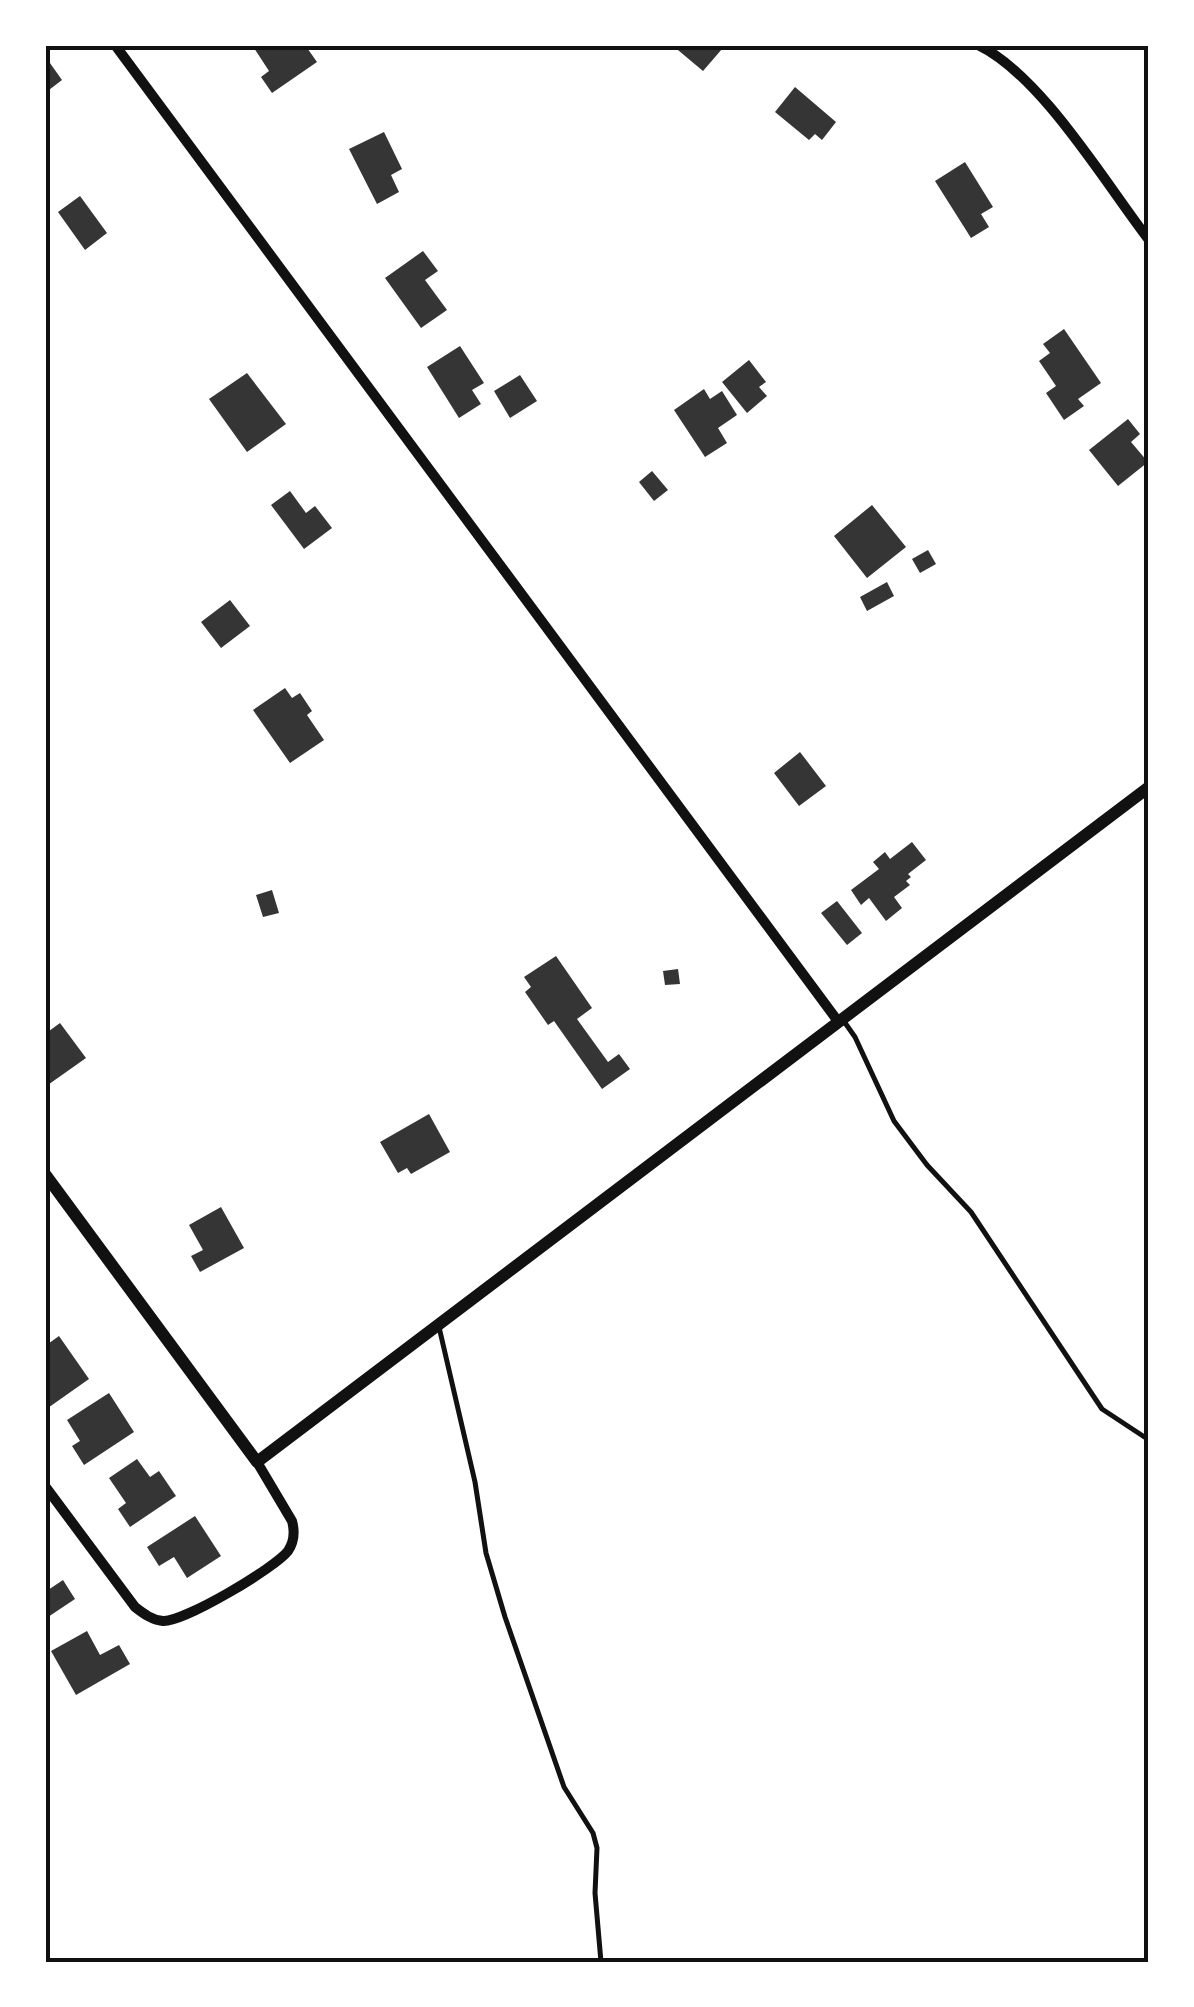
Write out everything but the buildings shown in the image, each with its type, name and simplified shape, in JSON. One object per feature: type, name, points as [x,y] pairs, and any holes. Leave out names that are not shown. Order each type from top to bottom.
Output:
[{"type":"street","points":[[116,45],[840,1019]]},
{"type":"street","points":[[978,45],[1024,79],[1077,142],[1149,240]]},
{"type":"street","points":[[256,1462],[1149,787]]},
{"type":"street","points":[[45,1174],[256,1462],[292,1521],[292,1547],[280,1561],[189,1615],[162,1621],[135,1607],[45,1486]]},
{"type":"lane","points":[[840,1019],[855,1037],[894,1121],[926,1164],[970,1212],[1102,1409],[1149,1440]]},
{"type":"lane","points":[[438,1324],[486,1553],[505,1617],[564,1787],[593,1833],[597,1848],[601,1962]]}]
